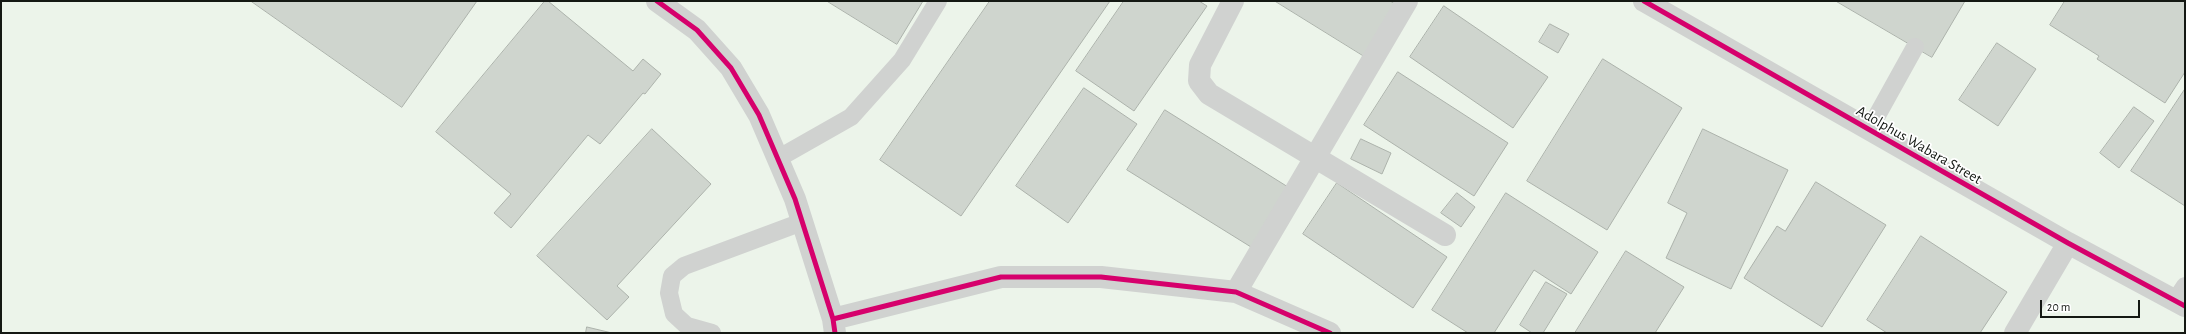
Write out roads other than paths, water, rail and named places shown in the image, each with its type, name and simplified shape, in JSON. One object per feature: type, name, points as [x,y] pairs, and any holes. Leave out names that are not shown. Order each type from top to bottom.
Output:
[{"type":"street","points":[[657,1],[697,30],[731,68],[759,115],[802,222],[834,326],[1001,277],[1101,277],[1236,292],[1330,333]]},
{"type":"street","points":[[1233,1],[1200,65],[1199,81],[1209,94],[1314,159],[1445,235]]},
{"type":"street","points":[[1236,292],[1407,1]]},
{"type":"street","name":"Adolphus Wabara Street","points":[[1644,1],[2068,243],[2182,297]]},
{"type":"street","points":[[2015,333],[2068,243]]},
{"type":"lane","points":[[777,158],[851,117],[902,60],[938,1]]},
{"type":"lane","points":[[1869,130],[1915,47]]},
{"type":"lane","points":[[712,333],[687,326],[674,314],[669,293],[672,276],[684,266],[802,222]]}]
